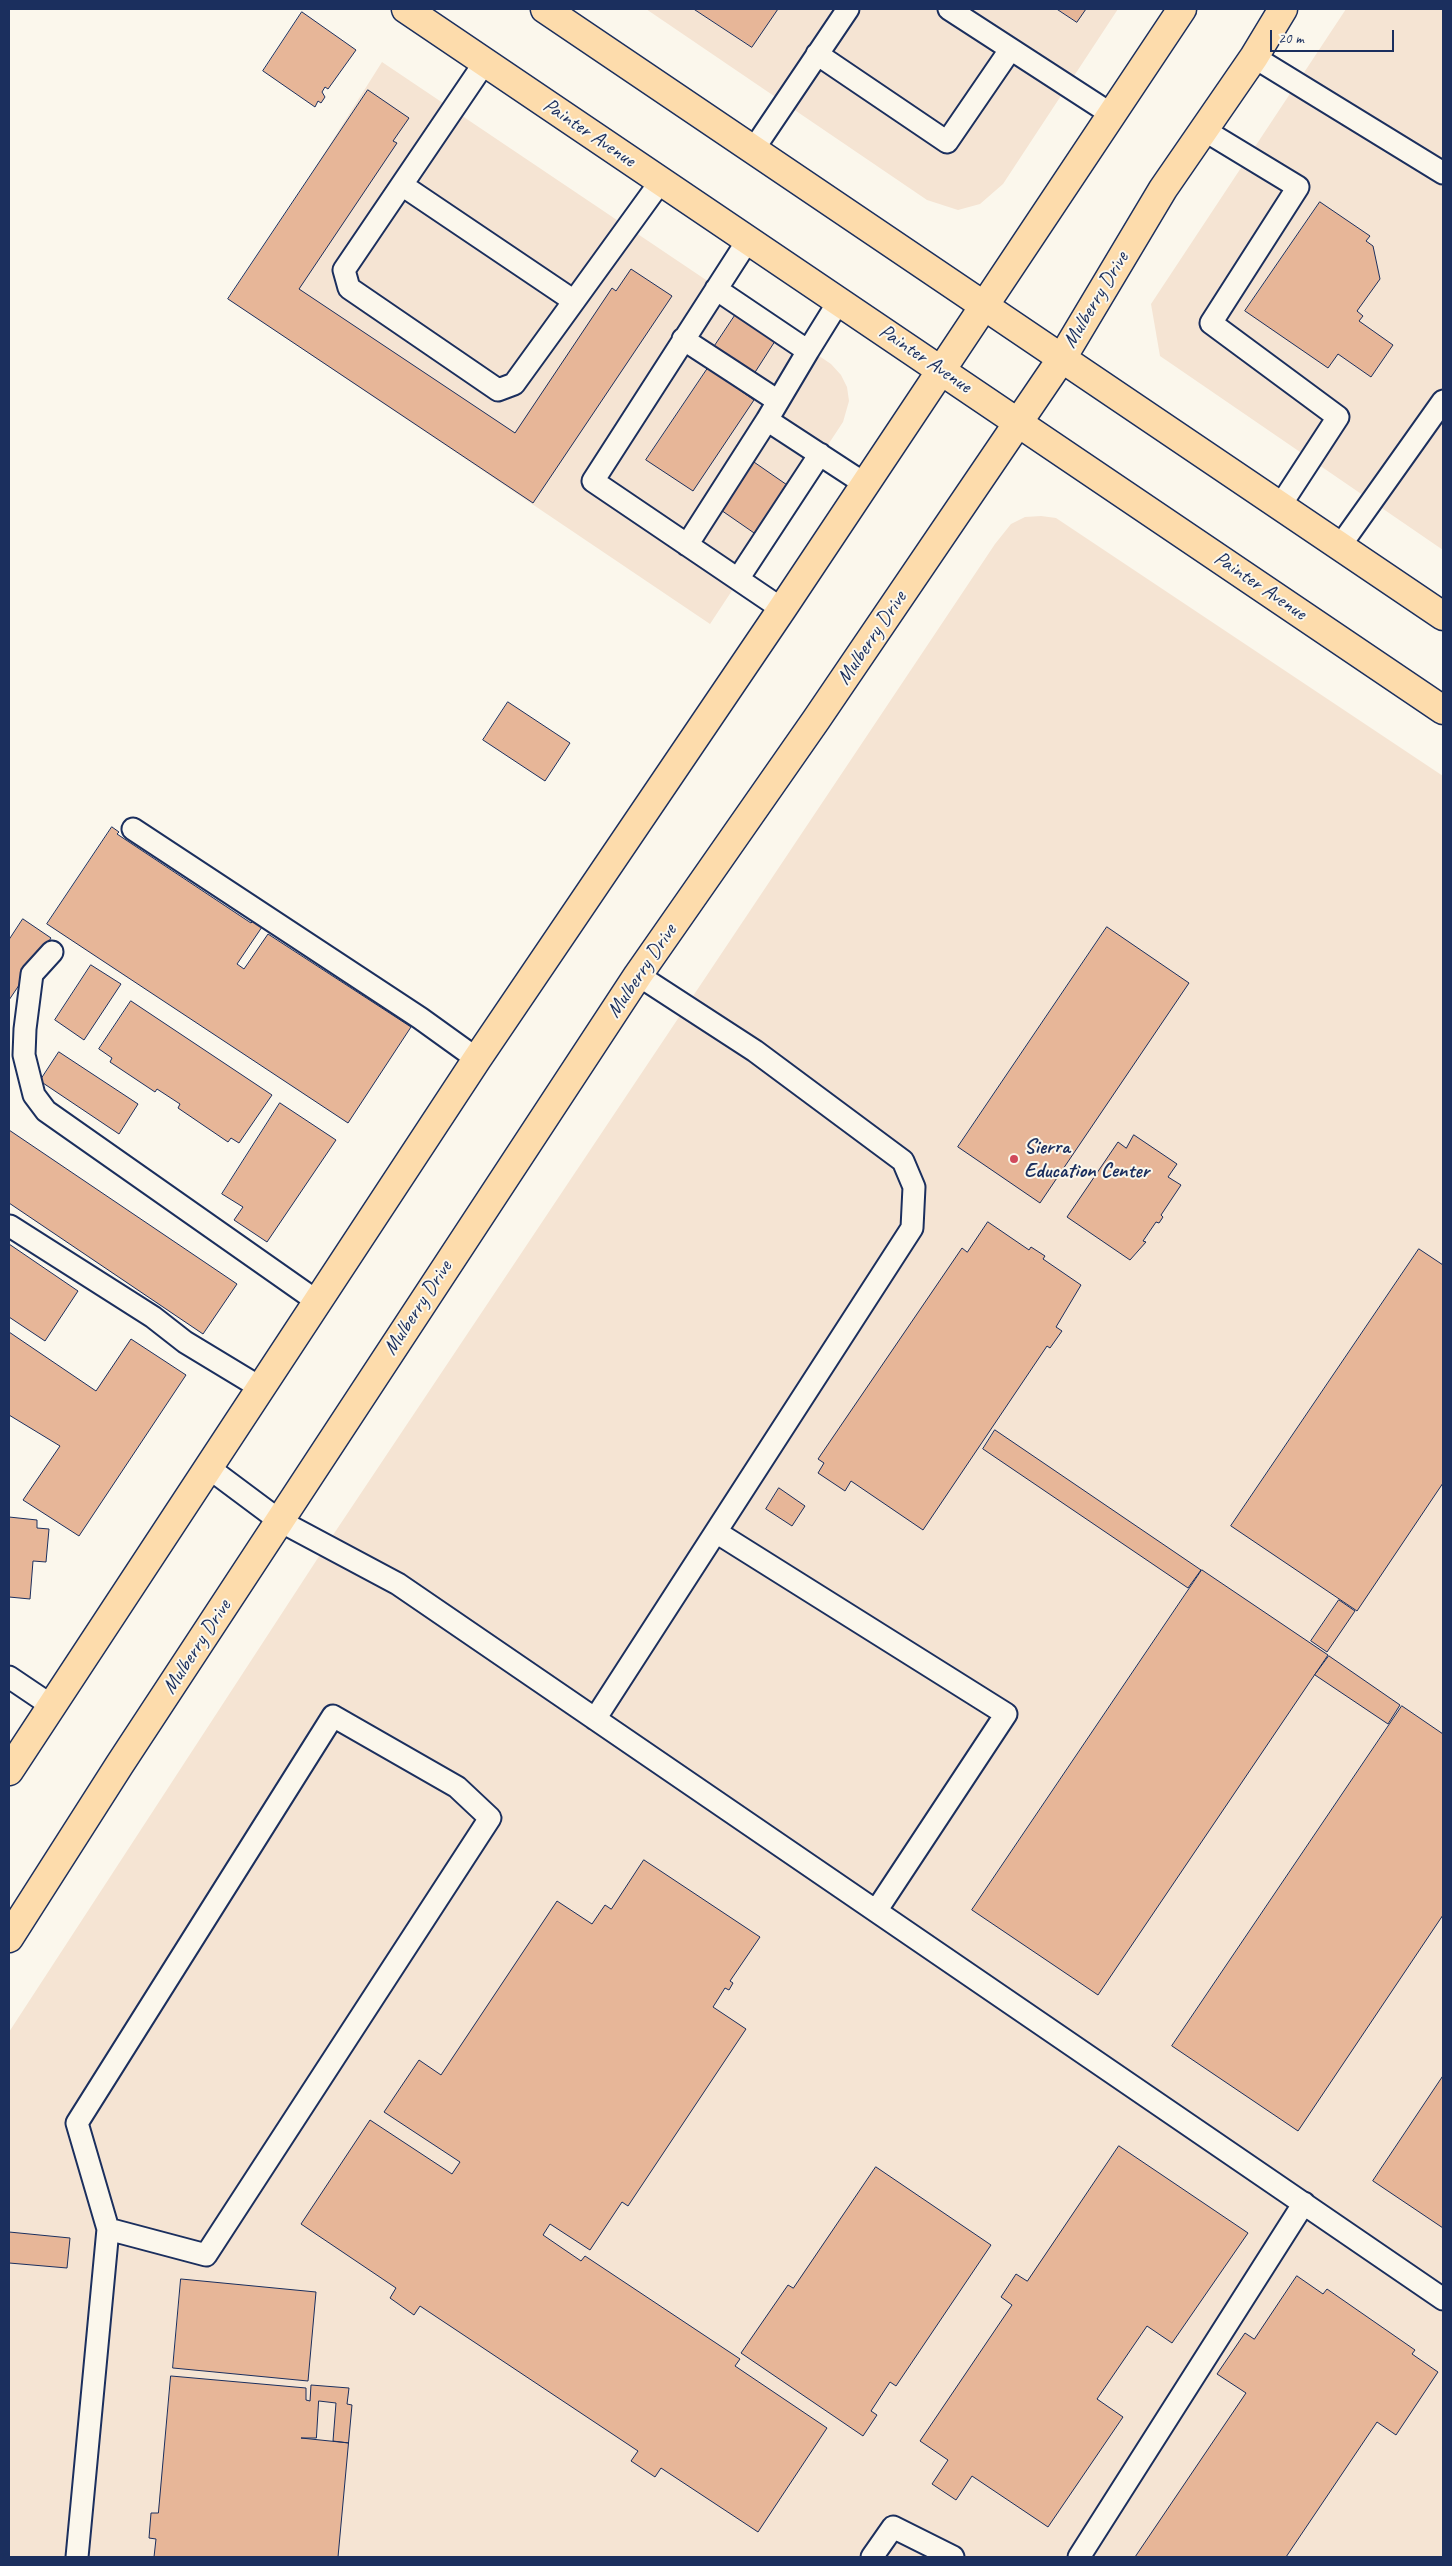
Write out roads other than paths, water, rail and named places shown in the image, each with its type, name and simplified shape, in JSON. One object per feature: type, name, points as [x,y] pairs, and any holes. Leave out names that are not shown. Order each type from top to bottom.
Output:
[{"type":"main road","name":"Painter Avenue","points":[[406,9],[1443,710]]},
{"type":"main road","points":[[545,9],[1443,616]]},
{"type":"main road","points":[[9,1771],[477,1059],[782,609],[1182,9]]},
{"type":"main road","name":"Mulberry Drive","points":[[9,1938],[125,1756],[638,975],[1062,358],[1164,190],[1254,57],[1283,9]]},
{"type":"lane","points":[[753,150],[848,9]]},
{"type":"lane","points":[[949,9],[1111,114]]},
{"type":"lane","points":[[817,54],[947,142],[1010,50]]},
{"type":"lane","points":[[1254,57],[1443,173]]},
{"type":"lane","points":[[485,62],[344,270],[349,288],[498,390],[514,384],[661,181]]},
{"type":"lane","points":[[1204,130],[1298,187],[1211,323],[1338,417],[1280,506]]},
{"type":"lane","points":[[402,185],[574,301]]},
{"type":"lane","points":[[748,240],[593,481],[782,609]]},
{"type":"lane","points":[[716,289],[808,351]]},
{"type":"lane","points":[[687,545],[767,420],[838,301]]},
{"type":"lane","points":[[684,339],[778,401]]},
{"type":"lane","points":[[1340,546],[1443,401]]},
{"type":"lane","points":[[767,420],[865,484]]},
{"type":"lane","points":[[738,579],[820,454]]},
{"type":"lane","points":[[134,829],[420,1018],[477,1059]]},
{"type":"lane","points":[[52,952],[32,974],[25,1029],[24,1055],[34,1095],[42,1106],[46,1111],[318,1302]]},
{"type":"lane","points":[[596,1719],[912,1228],[914,1187],[903,1161],[755,1051],[638,975]]},
{"type":"lane","points":[[10,1226],[153,1317],[185,1342],[261,1388]]},
{"type":"lane","points":[[209,1468],[280,1521],[398,1584],[1443,2299]]},
{"type":"lane","points":[[716,1532],[1006,1714],[876,1911]]},
{"type":"lane","points":[[9,1678],[52,1706]]},
{"type":"lane","points":[[77,2557],[108,2229],[77,2123],[333,1716],[458,1787],[490,1818],[206,2255],[108,2229]]},
{"type":"lane","points":[[1078,2557],[1304,2203]]},
{"type":"lane","points":[[872,2557],[893,2527],[953,2557]]},
{"type":"place","name":"Sierra Education Center","points":[[1014,1159]]}]
